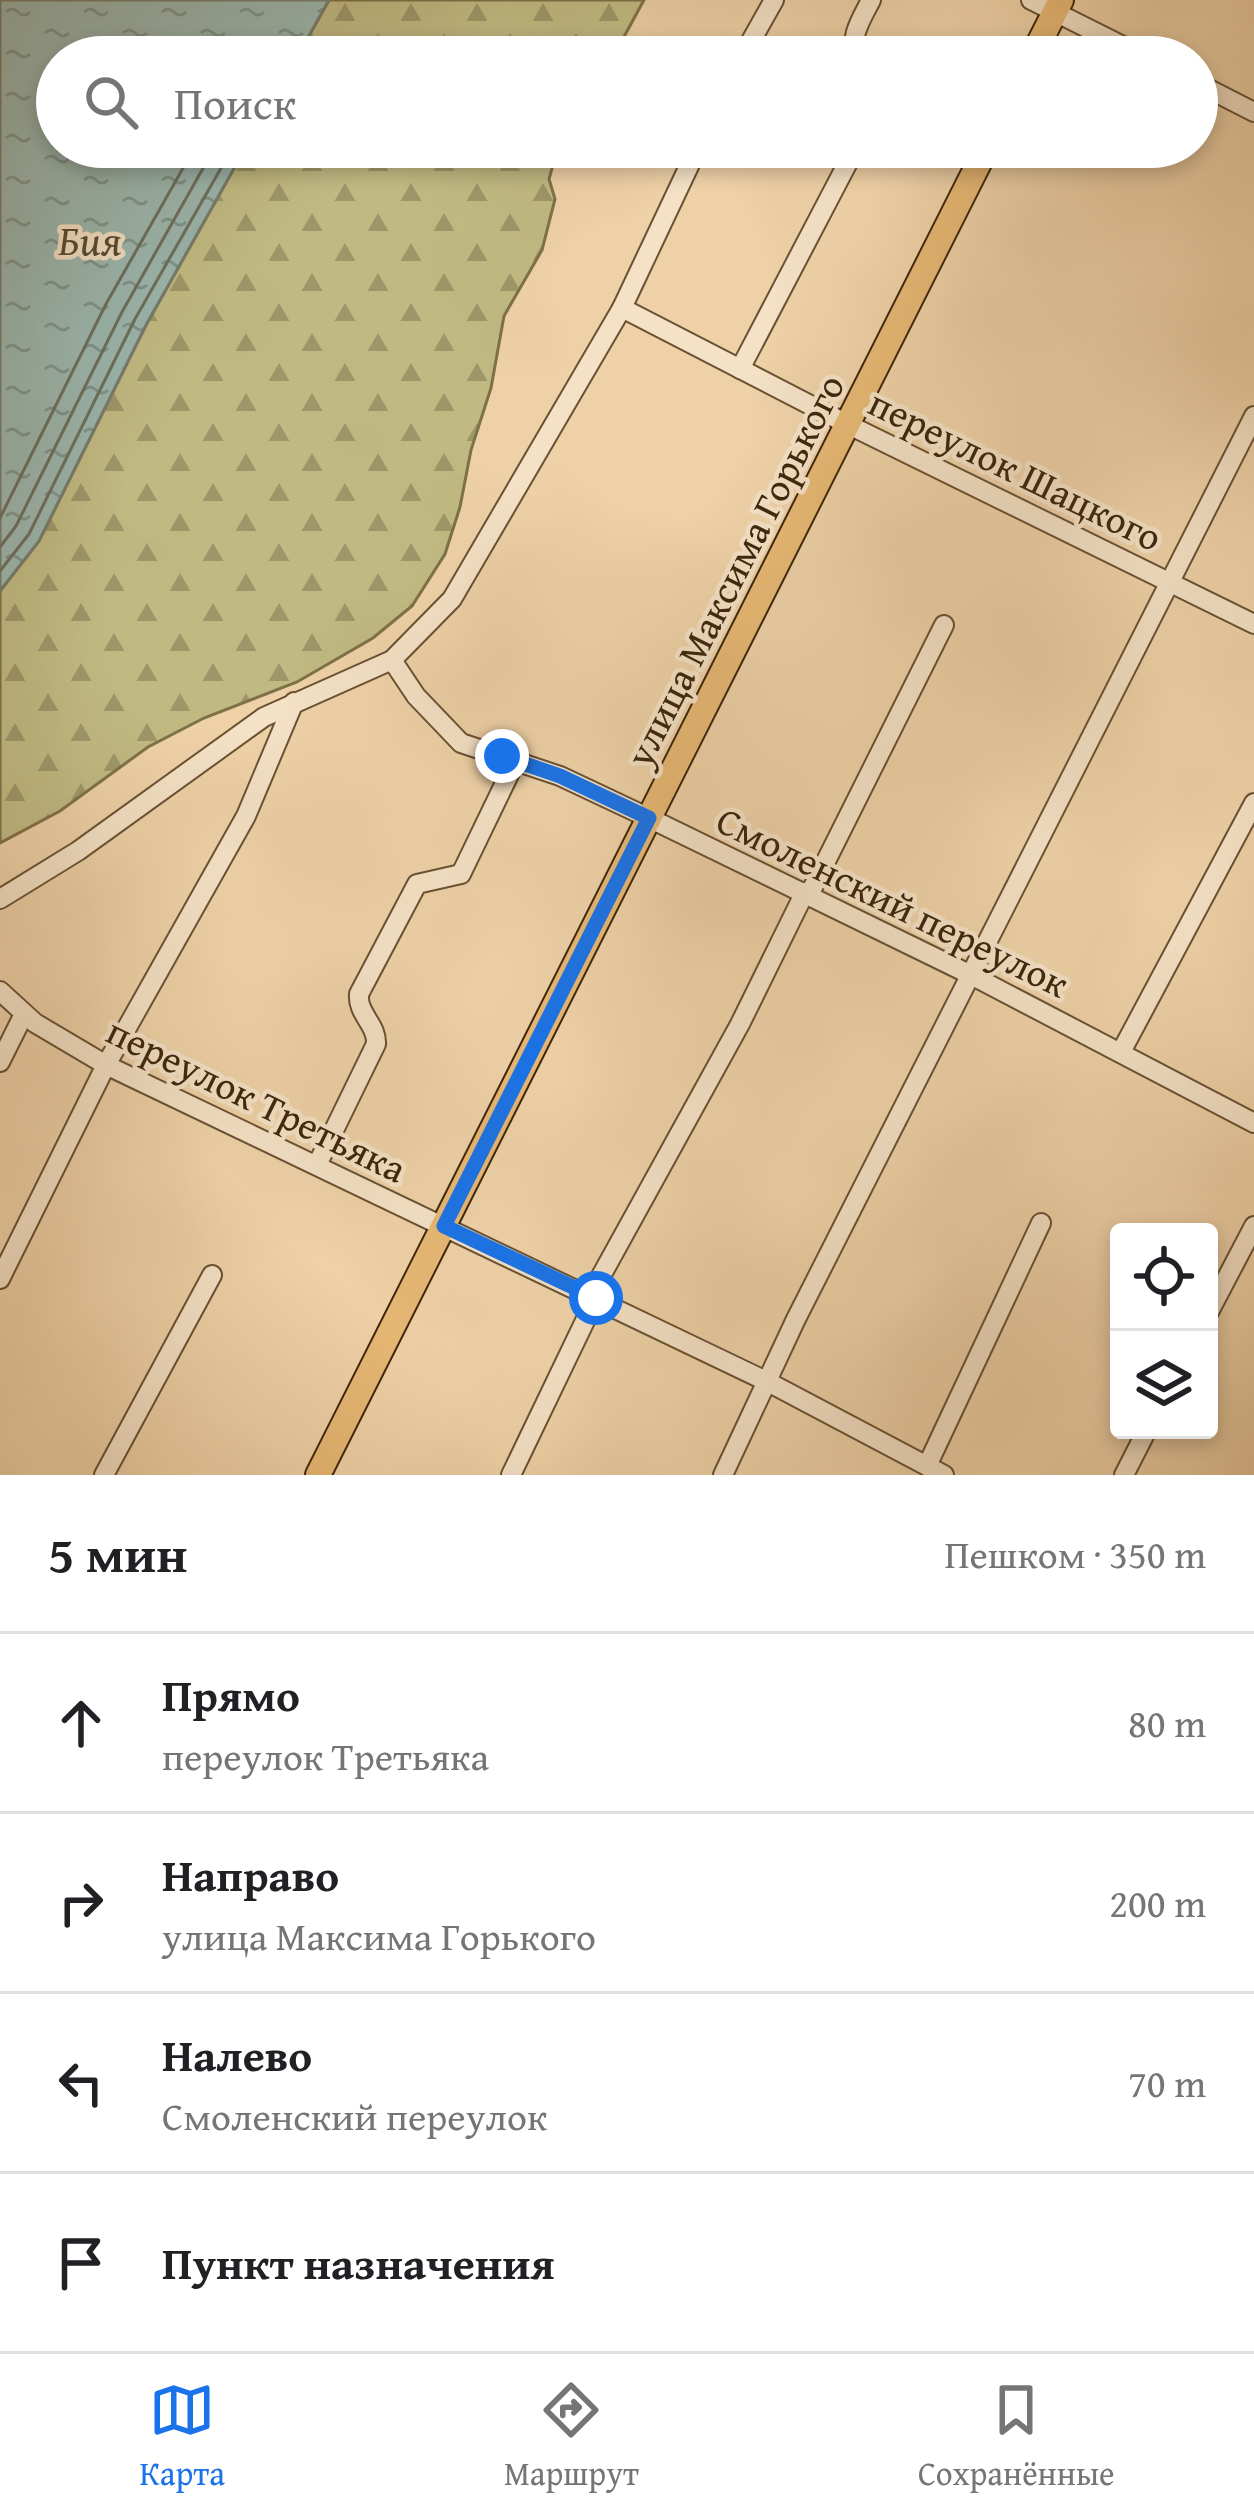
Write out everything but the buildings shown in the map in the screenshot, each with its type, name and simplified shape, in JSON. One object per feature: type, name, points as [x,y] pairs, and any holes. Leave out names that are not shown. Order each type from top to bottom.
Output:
[{"type":"main road","points":[[1043,36],[1058,6]]},
{"type":"main road","name":"улица Максима Горького","points":[[318,1475],[976,168]]},
{"type":"street","points":[[754,36],[774,0]]},
{"type":"street","points":[[855,36],[871,0]]},
{"type":"street","points":[[1031,0],[1058,6],[1109,36]]},
{"type":"street","points":[[1218,94],[1254,112]]},
{"type":"street","points":[[0,899],[78,851],[243,730],[294,702],[392,660],[452,599],[622,308],[688,168]]},
{"type":"street","points":[[740,369],[845,168]]},
{"type":"street","name":"переулок Шацкого","points":[[622,308],[1254,624]]},
{"type":"street","points":[[723,1475],[796,1319],[1254,416]]},
{"type":"street","points":[[511,1475],[593,1297],[740,1024],[944,626]]},
{"type":"street","name":"Смоленский переулок","points":[[392,660],[416,696],[456,739],[560,776],[807,894],[1254,1123]]},
{"type":"street","points":[[0,1279],[106,1065],[246,816],[294,702]]},
{"type":"street","points":[[317,1165],[376,1044],[376,1033],[358,1006],[361,988],[417,884],[461,874],[516,760]]},
{"type":"street","points":[[1121,1052],[1254,803]]},
{"type":"street","name":"переулок Третьяка","points":[[0,991],[24,1014],[106,1065],[768,1382],[936,1470]]},
{"type":"street","points":[[0,1062],[24,1014]]},
{"type":"street","points":[[936,1470],[1041,1223]]},
{"type":"street","points":[[1218,1295],[1254,1226]]},
{"type":"street","points":[[104,1475],[212,1275]]},
{"type":"street","points":[[1124,1475],[1142,1439]]},
{"type":"green space","points":[[329,0],[644,0],[624,36],[309,36]]},
{"type":"green space","points":[[234,168],[552,168],[549,179],[555,199],[542,250],[504,316],[491,388],[445,554],[412,606],[373,638],[297,682],[204,718],[148,747],[60,811],[0,843],[0,591],[39,541],[146,325]]},
{"type":"water","name":"Бия","points":[[0,0],[329,0],[309,36],[36,36],[36,168],[234,168],[146,325],[39,541],[0,591]]},
{"type":"route","points":[[502,756],[560,776],[649,818],[444,1226],[596,1298]]}]
